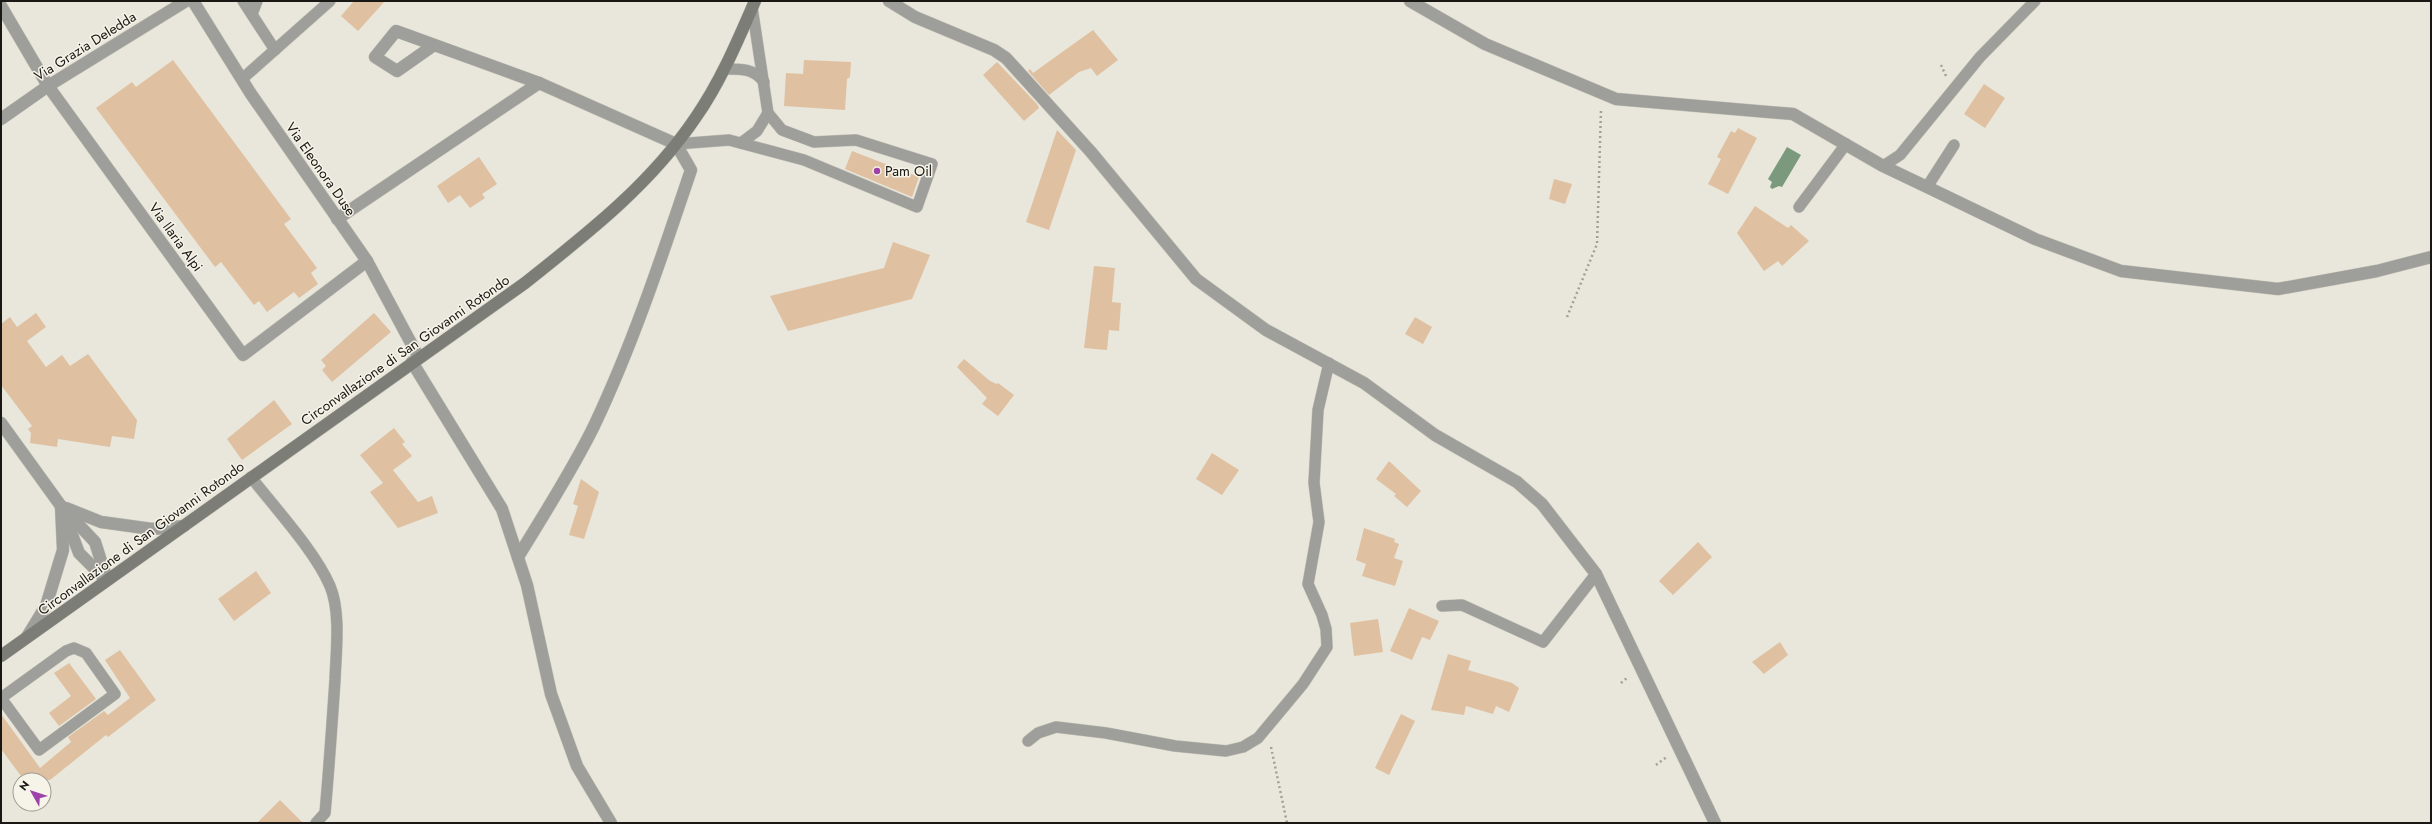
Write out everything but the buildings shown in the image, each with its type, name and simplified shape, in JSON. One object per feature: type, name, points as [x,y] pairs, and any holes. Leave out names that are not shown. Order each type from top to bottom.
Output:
[{"type":"main road","name":"Circonvallazione di San Giovanni Rotondo","points":[[1,656],[525,283],[594,228],[631,194],[676,144],[696,117],[724,69],[754,4]]},
{"type":"street","name":"Via Grazia Deledda","points":[[1,119],[48,86],[186,1]]},
{"type":"street","name":"Via Eleonora Duse","points":[[193,1],[242,79],[367,261],[416,360],[502,509],[527,585],[551,694],[577,766],[611,823]]},
{"type":"street","points":[[889,1],[915,17],[994,50],[1006,58],[1091,152],[1196,279],[1266,330],[1329,362],[1364,383],[1435,435],[1516,482],[1542,504],[1596,574],[1714,823]]},
{"type":"street","points":[[1410,1],[1485,44],[1616,100],[1793,114],[1883,166],[1926,187],[2035,239],[2121,271],[2278,289],[2377,271],[2431,257]]},
{"type":"street","name":"Via Ilaria Alpi","points":[[1,6],[48,86],[243,355],[367,261]]},
{"type":"street","points":[[434,45],[540,83],[676,144],[691,170],[628,345],[594,426],[552,501],[518,557]]},
{"type":"street","points":[[337,219],[540,83]]},
{"type":"street","points":[[1,423],[61,506],[96,542],[107,580]]},
{"type":"street","points":[[61,506],[101,522],[152,529],[184,526]]},
{"type":"street","points":[[61,506],[79,553],[107,580]]},
{"type":"street","points":[[27,637],[46,606],[63,550],[61,506]]},
{"type":"lane","points":[[243,1],[275,50]]},
{"type":"lane","points":[[252,14],[257,1]]},
{"type":"lane","points":[[242,79],[330,1]]},
{"type":"lane","points":[[1883,166],[1906,150],[1980,57],[2030,3]]},
{"type":"lane","points":[[676,144],[729,140],[804,160],[917,207],[932,164],[856,140],[814,142],[782,130],[768,114],[754,4]]},
{"type":"lane","points":[[724,69],[750,70],[757,73],[764,82]]},
{"type":"lane","points":[[741,144],[757,131],[768,114]]},
{"type":"lane","points":[[1800,207],[1846,144]]},
{"type":"lane","points":[[1926,187],[1954,145]]},
{"type":"lane","points":[[1028,741],[1038,733],[1056,727],[1106,733],[1175,746],[1226,751],[1243,747],[1258,738],[1303,684],[1327,647],[1324,622],[1308,584],[1319,522],[1314,483],[1318,410],[1329,362]]},
{"type":"lane","points":[[252,477],[322,570],[331,588],[334,602],[337,634],[332,731],[325,813],[316,823]]},
{"type":"lane","points":[[1442,606],[1462,604],[1543,642],[1596,574]]},
{"type":"lane","points":[[74,648],[86,653],[115,694],[39,750],[1,698],[66,651],[74,648]]},
{"type":"path","points":[[1567,318],[1597,244],[1602,94]]},
{"type":"path","points":[[1268,725],[1270,746],[1287,823]]},
{"type":"shaded area","points":[[1787,147],[1801,155],[1782,187],[1779,186],[1772,189],[1770,187],[1772,182],[1768,179]]},
{"type":"place","name":"Pam Oil","points":[[877,171]]}]
